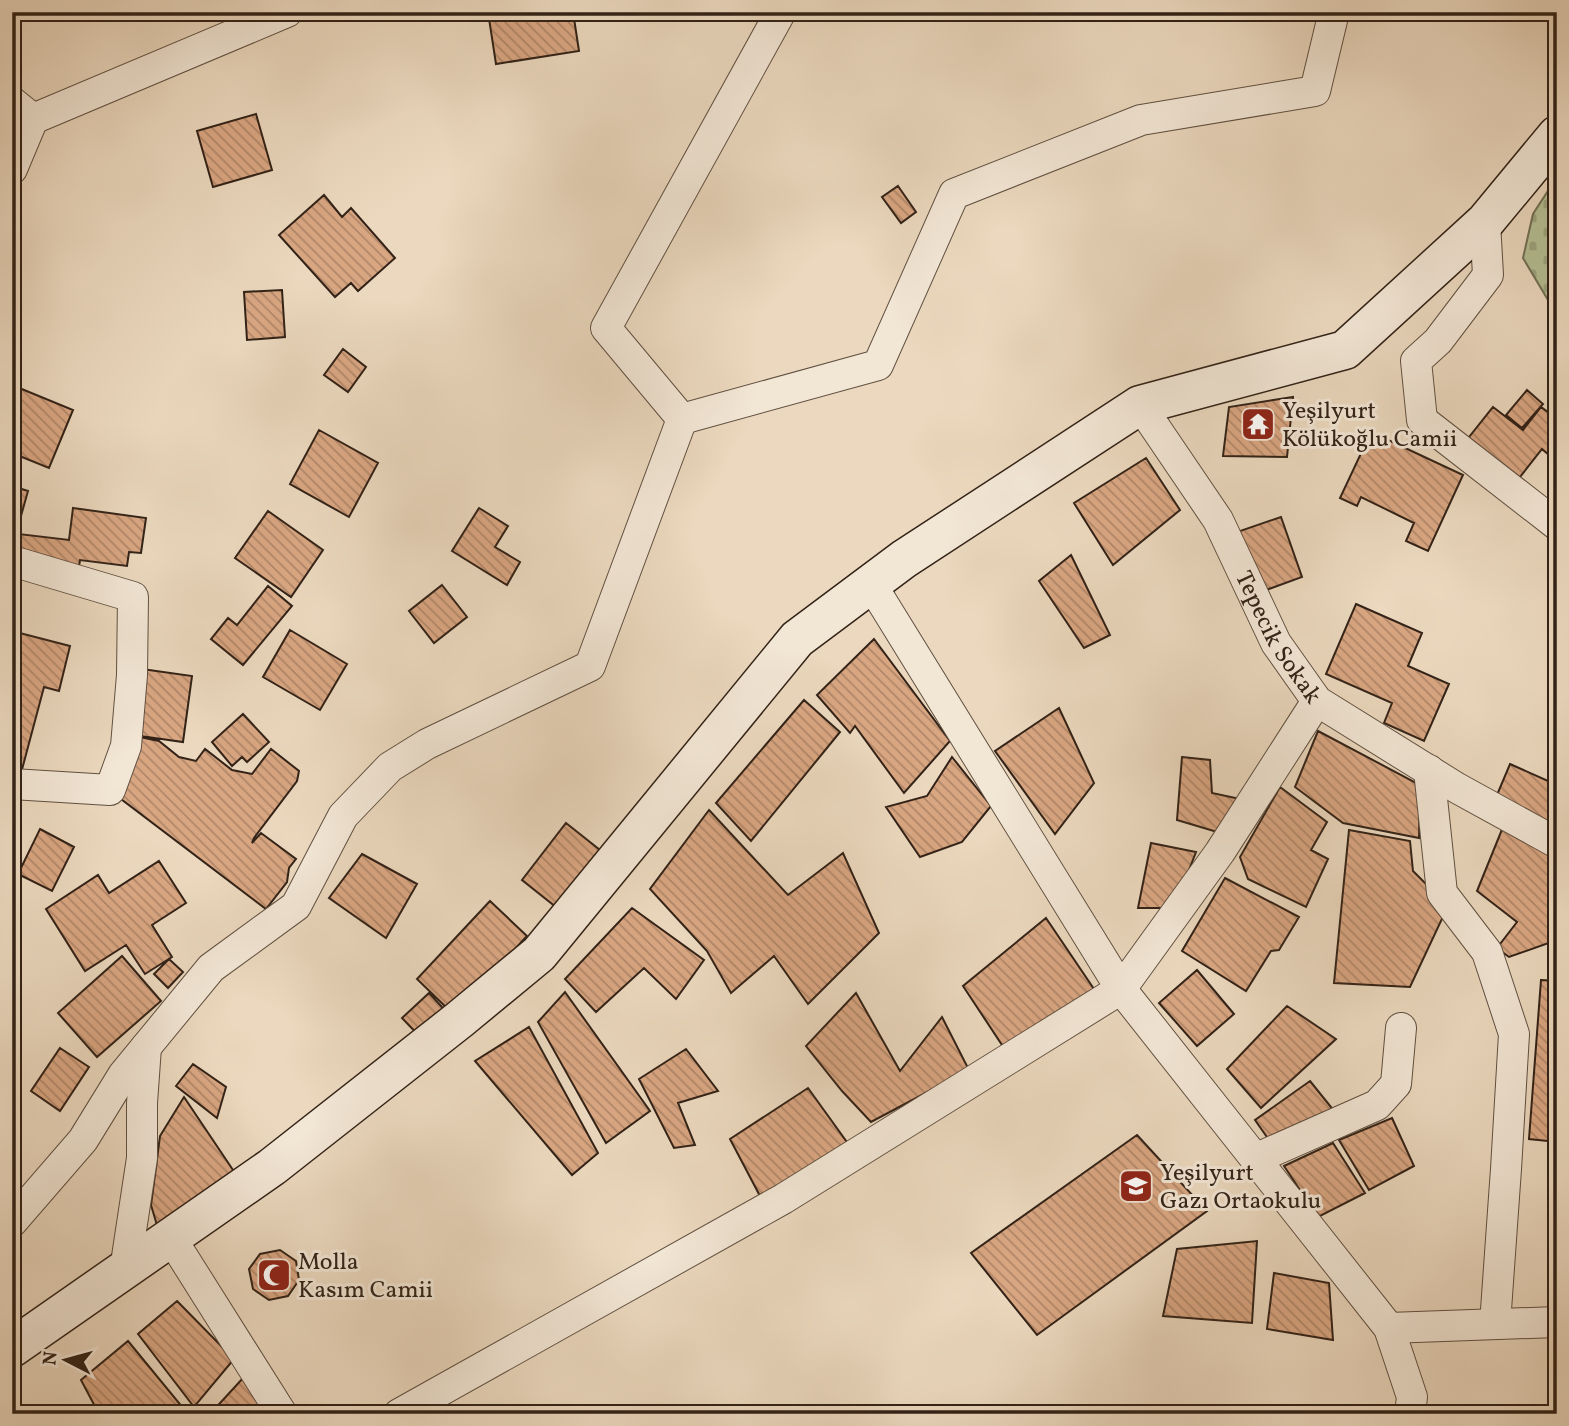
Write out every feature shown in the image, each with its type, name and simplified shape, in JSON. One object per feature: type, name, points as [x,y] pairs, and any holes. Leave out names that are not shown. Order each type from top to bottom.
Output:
[{"type":"main road","points":[[12,1348],[282,1159],[539,954],[797,639],[904,559],[1140,405],[1345,350],[1485,222],[1557,135]]},
{"type":"street","points":[[12,169],[23,110],[287,12]]},
{"type":"street","points":[[682,419],[606,328],[779,15],[778,12]]},
{"type":"street","points":[[682,419],[878,365],[954,194],[1141,120],[1315,91],[1335,12]]},
{"type":"street","points":[[1485,222],[1488,275],[1438,341],[1416,361],[1422,420],[1557,525]]},
{"type":"street","name":"Tepecik Sokak","points":[[1140,405],[1218,520],[1276,643],[1317,701],[1457,788],[1557,843]]},
{"type":"street","points":[[12,1222],[83,1140],[123,1075],[211,968],[296,906],[343,816],[390,767],[427,744],[590,666],[682,419]]},
{"type":"street","points":[[12,561],[133,597],[132,675],[126,746],[110,790],[12,785]]},
{"type":"street","points":[[871,584],[1121,989],[1389,1328],[1412,1397],[1410,1414]]},
{"type":"street","points":[[399,1414],[783,1199],[1121,989],[1220,852],[1317,701]]},
{"type":"street","points":[[1429,770],[1442,893],[1487,952],[1514,1034],[1495,1324]]},
{"type":"street","points":[[1255,1159],[1377,1105],[1396,1084],[1401,1028]]},
{"type":"street","points":[[125,1270],[142,1158],[146,1047]]},
{"type":"street","points":[[102,1108],[142,1158]]},
{"type":"street","points":[[170,1238],[282,1414]]},
{"type":"street","points":[[1389,1328],[1557,1322]]},
{"type":"green space","points":[[1557,177],[1557,315],[1523,258],[1533,214]]},
{"type":"building","points":[[488,12],[573,12],[579,51],[496,64]]},
{"type":"building","points":[[256,114],[272,170],[213,187],[197,131]]},
{"type":"building","points":[[898,186],[916,212],[901,223],[882,197]]},
{"type":"building","points":[[324,195],[342,217],[351,208],[395,258],[358,291],[351,283],[335,297],[279,235]]},
{"type":"building","points":[[282,290],[285,337],[247,340],[244,292]]},
{"type":"building","points":[[343,349],[366,367],[348,392],[324,375]]},
{"type":"building","points":[[12,385],[73,410],[49,468],[12,453]]},
{"type":"building","points":[[1527,390],[1543,404],[1522,428],[1506,415]]},
{"type":"building","points":[[1293,397],[1287,457],[1223,456],[1229,407]]},
{"type":"building","points":[[1493,407],[1523,430],[1541,407],[1557,419],[1557,462],[1542,449],[1505,496],[1454,456]]},
{"type":"building","points":[[319,430],[378,463],[349,517],[290,484]]},
{"type":"building","points":[[1371,432],[1463,475],[1428,551],[1406,541],[1414,523],[1361,497],[1357,506],[1340,498]]},
{"type":"building","points":[[1146,458],[1180,510],[1113,565],[1074,503]]},
{"type":"building","points":[[12,486],[28,491],[12,548]]},
{"type":"building","points":[[73,508],[146,518],[141,553],[129,552],[127,566],[80,560],[76,586],[13,578],[19,534],[69,540]]},
{"type":"building","points":[[479,508],[508,526],[495,547],[520,562],[507,585],[452,551]]},
{"type":"building","points":[[268,511],[323,550],[291,597],[235,558]]},
{"type":"building","points":[[1281,517],[1302,577],[1258,593],[1237,532]]},
{"type":"building","points":[[1071,555],[1110,635],[1084,648],[1039,581]]},
{"type":"building","points":[[442,585],[467,617],[434,643],[409,611]]},
{"type":"building","points":[[268,586],[292,606],[243,665],[211,639],[228,618],[237,625]]},
{"type":"building","points":[[1356,604],[1422,633],[1408,666],[1449,684],[1424,741],[1384,723],[1392,703],[1326,674]]},
{"type":"building","points":[[290,630],[347,664],[320,710],[263,677]]},
{"type":"building","points":[[12,631],[70,646],[59,691],[44,687],[16,792],[12,791]]},
{"type":"building","points":[[874,639],[950,741],[904,793],[855,726],[850,733],[817,695]]},
{"type":"building","points":[[142,669],[192,676],[183,742],[133,735]]},
{"type":"building","points":[[804,700],[840,732],[751,841],[716,803]]},
{"type":"building","points":[[1059,708],[1094,783],[1055,834],[995,751]]},
{"type":"building","points":[[243,714],[269,742],[247,762],[242,757],[232,766],[212,742]]},
{"type":"building","points":[[1318,731],[1420,785],[1419,838],[1343,823],[1295,787]]},
{"type":"building","points":[[135,736],[159,741],[179,757],[196,761],[205,749],[232,770],[252,774],[271,749],[299,771],[297,781],[252,843],[261,833],[296,859],[289,868],[287,882],[266,909],[121,799]]},
{"type":"building","points":[[952,757],[991,806],[962,842],[920,857],[886,807],[927,796]]},
{"type":"building","points":[[1182,757],[1210,760],[1212,793],[1240,799],[1224,834],[1177,820]]},
{"type":"building","points":[[1510,764],[1557,785],[1557,821],[1553,829],[1494,802]]},
{"type":"building","points":[[1280,787],[1327,822],[1311,850],[1328,859],[1306,907],[1248,879],[1240,857]]},
{"type":"building","points":[[709,810],[788,895],[843,853],[879,933],[808,1004],[774,956],[731,993],[707,951],[650,889]]},
{"type":"building","points":[[566,823],[610,858],[566,915],[522,880]]},
{"type":"building","points":[[1503,827],[1557,857],[1557,940],[1509,957],[1497,948],[1517,922],[1477,891]]},
{"type":"building","points":[[40,829],[74,847],[52,891],[18,874]]},
{"type":"building","points":[[1349,830],[1410,841],[1413,871],[1448,906],[1410,987],[1334,983]]},
{"type":"building","points":[[1151,843],[1196,852],[1174,908],[1138,908]]},
{"type":"building","points":[[362,854],[417,884],[386,938],[329,898]]},
{"type":"building","points":[[159,861],[186,903],[152,925],[172,957],[145,974],[126,945],[85,971],[46,909],[98,875],[109,893]]},
{"type":"building","points":[[1225,878],[1299,917],[1279,950],[1271,951],[1246,991],[1182,951]]},
{"type":"building","points":[[490,901],[527,936],[454,1015],[417,979]]},
{"type":"building","points":[[632,908],[704,960],[676,999],[644,968],[596,1012],[565,979]]},
{"type":"building","points":[[1046,918],[1096,992],[1006,1051],[963,986]]},
{"type":"building","points":[[12,935],[19,965],[12,966]]},
{"type":"building","points":[[122,956],[161,1001],[97,1057],[58,1013]]},
{"type":"building","points":[[169,959],[183,972],[168,988],[154,974]]},
{"type":"building","points":[[1197,970],[1234,1014],[1197,1046],[1159,1003]]},
{"type":"building","points":[[1541,980],[1557,981],[1557,1142],[1529,1139]]},
{"type":"building","points":[[565,992],[650,1111],[606,1143],[538,1022]]},
{"type":"building","points":[[429,993],[453,1019],[427,1044],[402,1018]]},
{"type":"building","points":[[856,993],[900,1071],[942,1017],[969,1070],[871,1122],[806,1046]]},
{"type":"building","points":[[1287,1006],[1336,1039],[1261,1108],[1227,1069]]},
{"type":"building","points":[[529,1027],[598,1153],[572,1175],[475,1061]]},
{"type":"building","points":[[60,1048],[89,1067],[60,1111],[31,1091]]},
{"type":"building","points":[[686,1049],[718,1091],[678,1103],[695,1145],[674,1148],[639,1079]]},
{"type":"building","points":[[193,1064],[226,1087],[217,1118],[176,1086]]},
{"type":"building","points":[[1310,1081],[1347,1127],[1283,1160],[1255,1120]]},
{"type":"building","points":[[808,1088],[849,1145],[760,1196],[730,1139]]},
{"type":"building","points":[[184,1097],[235,1173],[159,1232],[151,1205],[160,1136]]},
{"type":"building","points":[[1392,1118],[1414,1166],[1369,1190],[1339,1140]]},
{"type":"building","points":[[1137,1135],[1207,1211],[1037,1335],[971,1253]]},
{"type":"building","points":[[1333,1143],[1365,1193],[1318,1217],[1284,1166]]},
{"type":"building","points":[[1257,1241],[1252,1323],[1163,1316],[1177,1249]]},
{"type":"building","name":"Molla Kasım Camii","points":[[280,1250],[296,1261],[299,1280],[288,1296],[269,1300],[253,1289],[249,1269],[260,1254]]},
{"type":"building","points":[[1274,1273],[1329,1283],[1333,1340],[1267,1329]]},
{"type":"building","points":[[177,1301],[234,1359],[194,1407],[138,1334]]},
{"type":"building","points":[[128,1341],[188,1414],[99,1414],[81,1380]]},
{"type":"building","points":[[244,1377],[268,1414],[210,1414]]},
{"type":"building","points":[[1359,1410],[1358,1414],[1296,1414]]},
{"type":"place","name":"Yeşilyurt Kölükoğlu Camii","points":[[1258,424]]},
{"type":"place","name":"Yeşilyurt Gazı Ortaokulu","points":[[1136,1186]]},
{"type":"place","name":"Molla Kasım Camii","points":[[274,1275]]}]
